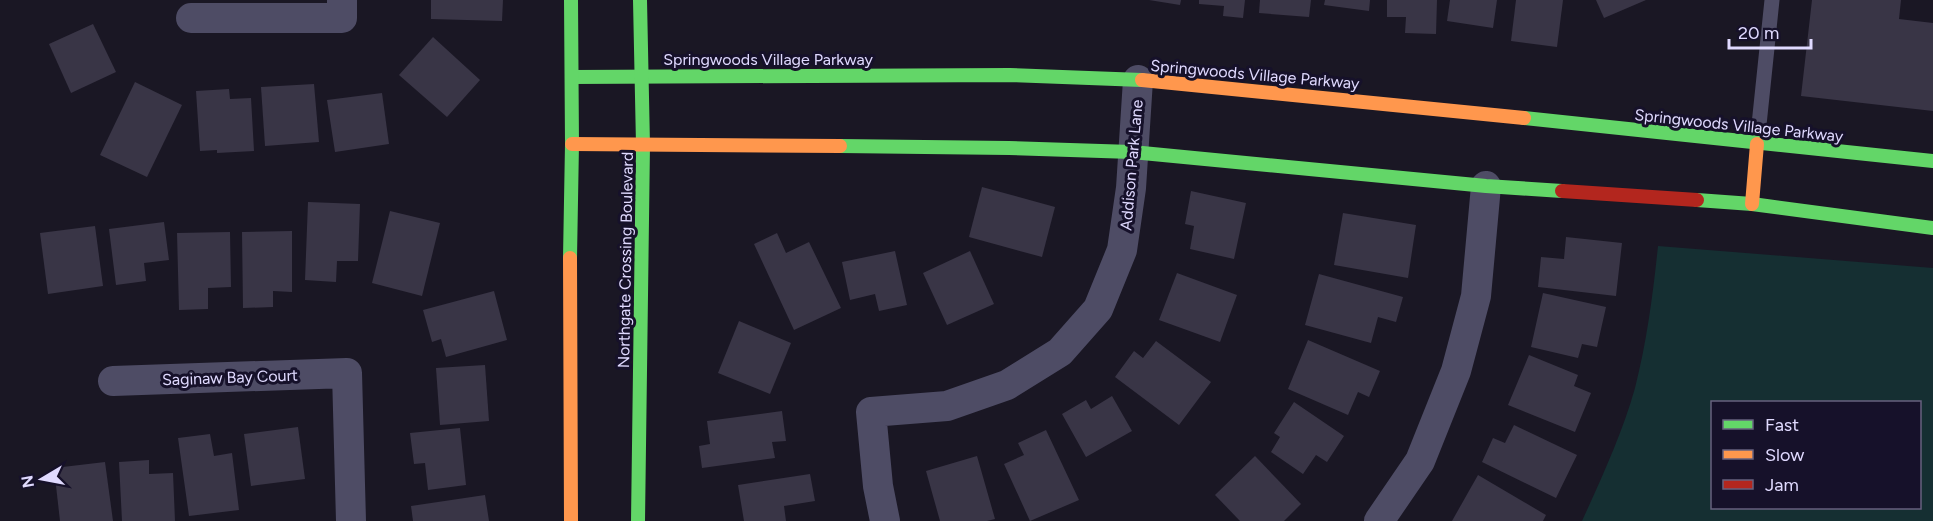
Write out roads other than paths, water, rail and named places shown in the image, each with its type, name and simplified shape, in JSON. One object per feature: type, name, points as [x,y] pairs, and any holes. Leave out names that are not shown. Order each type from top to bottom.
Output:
[{"type":"street","points":[[571,0],[572,144],[569,306],[571,521]]},
{"type":"street","name":"Northgate Crossing Boulevard","points":[[638,521],[643,145],[640,0]]},
{"type":"street","points":[[191,18],[342,9]]},
{"type":"street","name":"Springwoods Village Parkway","points":[[572,77],[1010,75],[1138,80],[1314,96],[1933,161]]},
{"type":"street","name":"Addison Park Lane","points":[[885,521],[878,486],[871,412],[947,406],[1007,385],[1060,352],[1098,309],[1122,250],[1131,188],[1138,80]]},
{"type":"street","points":[[572,144],[1009,147],[1132,152],[1486,186],[1752,204],[1933,228]]},
{"type":"street","points":[[1752,204],[1757,144]]},
{"type":"street","points":[[1379,521],[1420,461],[1456,371],[1476,296],[1486,186]]},
{"type":"street","name":"Saginaw Bay Court","points":[[113,381],[347,373],[351,521]]},
{"type":"lane","points":[[1757,144],[1772,0]]}]
